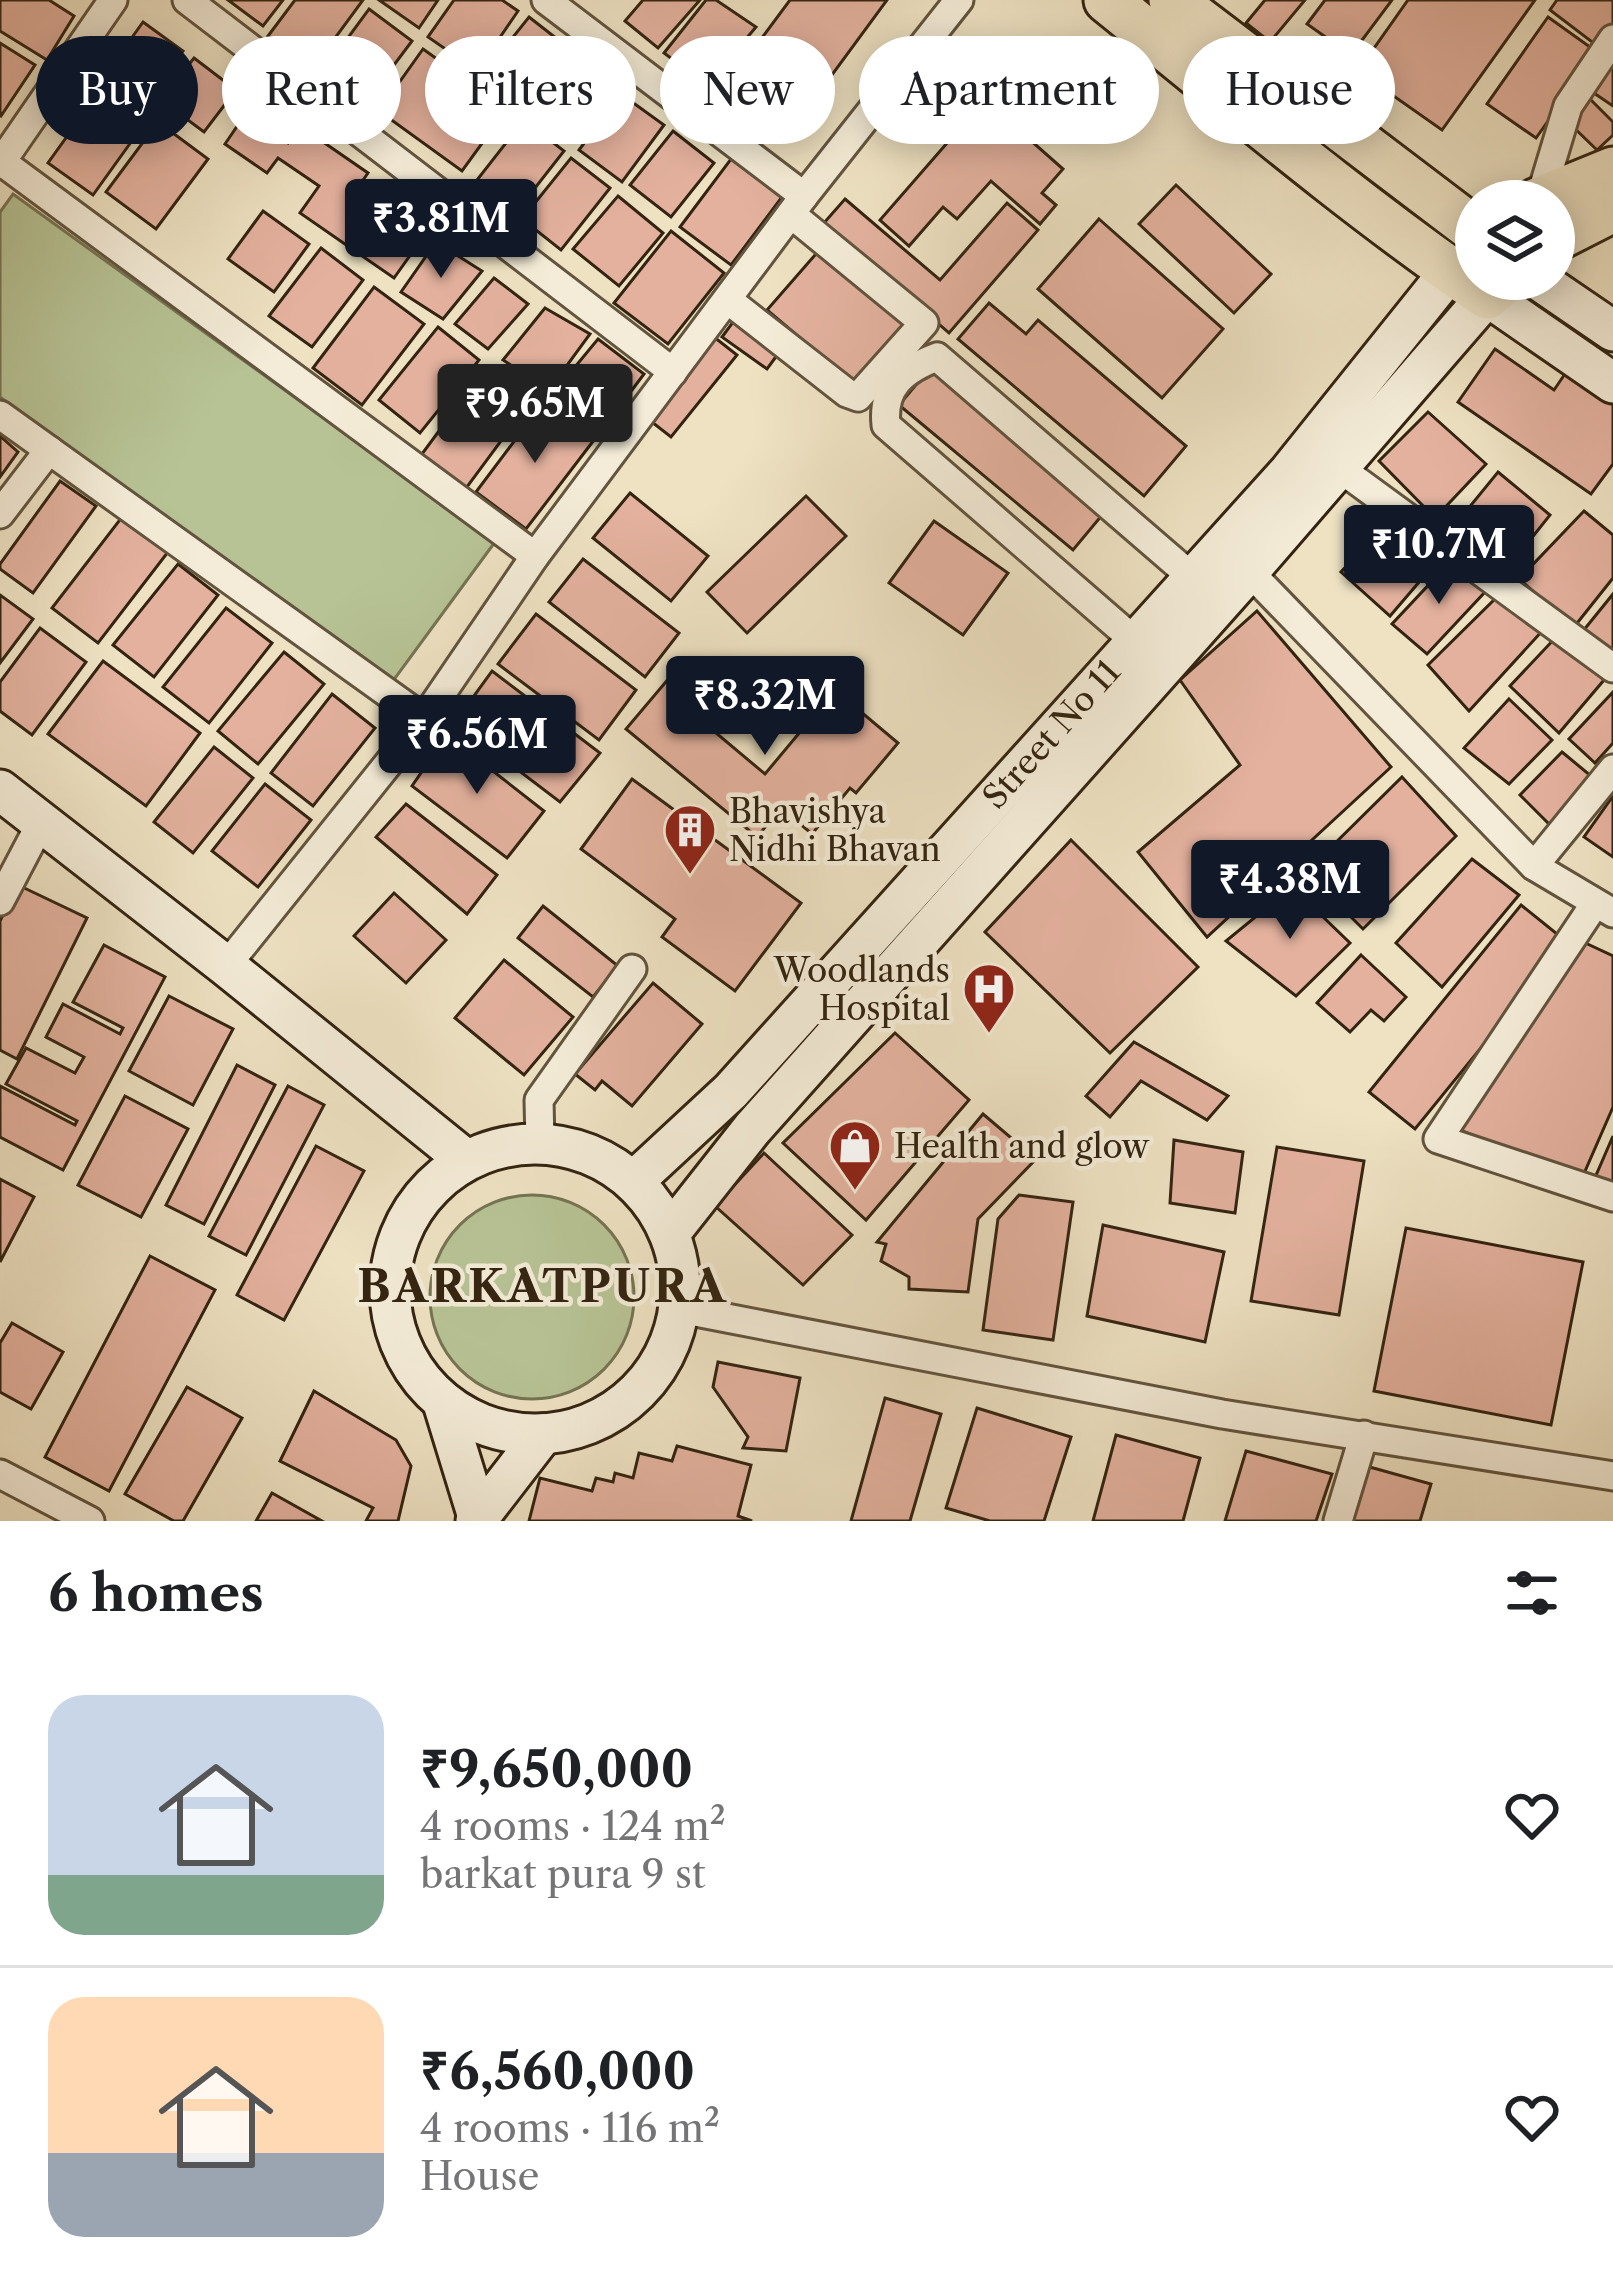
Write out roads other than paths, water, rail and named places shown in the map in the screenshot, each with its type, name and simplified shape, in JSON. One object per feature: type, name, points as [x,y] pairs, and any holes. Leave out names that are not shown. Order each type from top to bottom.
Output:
[{"type":"main road","points":[[1107,0],[1337,186],[1455,252]]},
{"type":"main road","points":[[1172,0],[1455,215]]},
{"type":"main road","points":[[1575,185],[1613,170]]},
{"type":"main road","points":[[1575,228],[1613,209]]},
{"type":"main road","name":"Street No 11","points":[[634,1181],[731,1091],[1192,577],[1236,557],[1288,472],[1455,266]]},
{"type":"main road","points":[[670,1233],[752,1129],[1236,557],[1338,467],[1486,300]]},
{"type":"main road","points":[[1512,300],[1613,383]]},
{"type":"main road","points":[[1567,300],[1613,332]]},
{"type":"main road","points":[[0,790],[466,1160]]},
{"type":"main road","points":[[540,1143],[590,1155],[634,1181],[655,1205],[670,1233],[680,1270],[680,1309],[664,1357],[634,1396],[592,1423],[544,1434],[508,1432],[474,1422],[443,1403],[411,1367],[401,1345],[392,1323],[388,1276],[400,1229],[427,1189],[466,1160],[502,1147],[540,1143]]},
{"type":"main road","points":[[443,1403],[477,1519]]},
{"type":"main road","points":[[477,1519],[544,1434]]},
{"type":"street","points":[[112,0],[1,163],[535,556]]},
{"type":"street","points":[[187,0],[674,372]]},
{"type":"street","points":[[546,0],[797,205],[924,323],[858,397],[728,301]]},
{"type":"street","points":[[226,966],[424,719],[535,556],[797,205],[959,0]]},
{"type":"street","points":[[1544,180],[1568,106],[1613,40]]},
{"type":"street","points":[[1135,641],[886,425],[884,406],[892,386],[911,367],[937,357],[1192,577]]},
{"type":"street","points":[[0,415],[424,719]]},
{"type":"street","points":[[0,514],[49,450]]},
{"type":"street","points":[[1338,467],[1613,668]]},
{"type":"street","points":[[1236,557],[1534,866],[1604,909],[1438,1139],[1613,1197]]},
{"type":"street","points":[[1534,866],[1613,769]]},
{"type":"street","points":[[0,901],[42,821]]},
{"type":"street","points":[[540,1143],[539,1100],[632,969]]},
{"type":"street","points":[[680,1309],[1222,1414],[1613,1476]]},
{"type":"street","points":[[1338,1521],[1364,1435]]},
{"type":"street","points":[[0,1474],[90,1521]]},
{"type":"place","name":"Bhavishya Nidhi Bhavan","points":[[690,876]]},
{"type":"place","name":"Woodlands Hospital","points":[[989,1035]]},
{"type":"place","name":"Health and glow","points":[[855,1192]]},
{"type":"district","name":"BARKATPURA","points":[[543,1286]]}]
